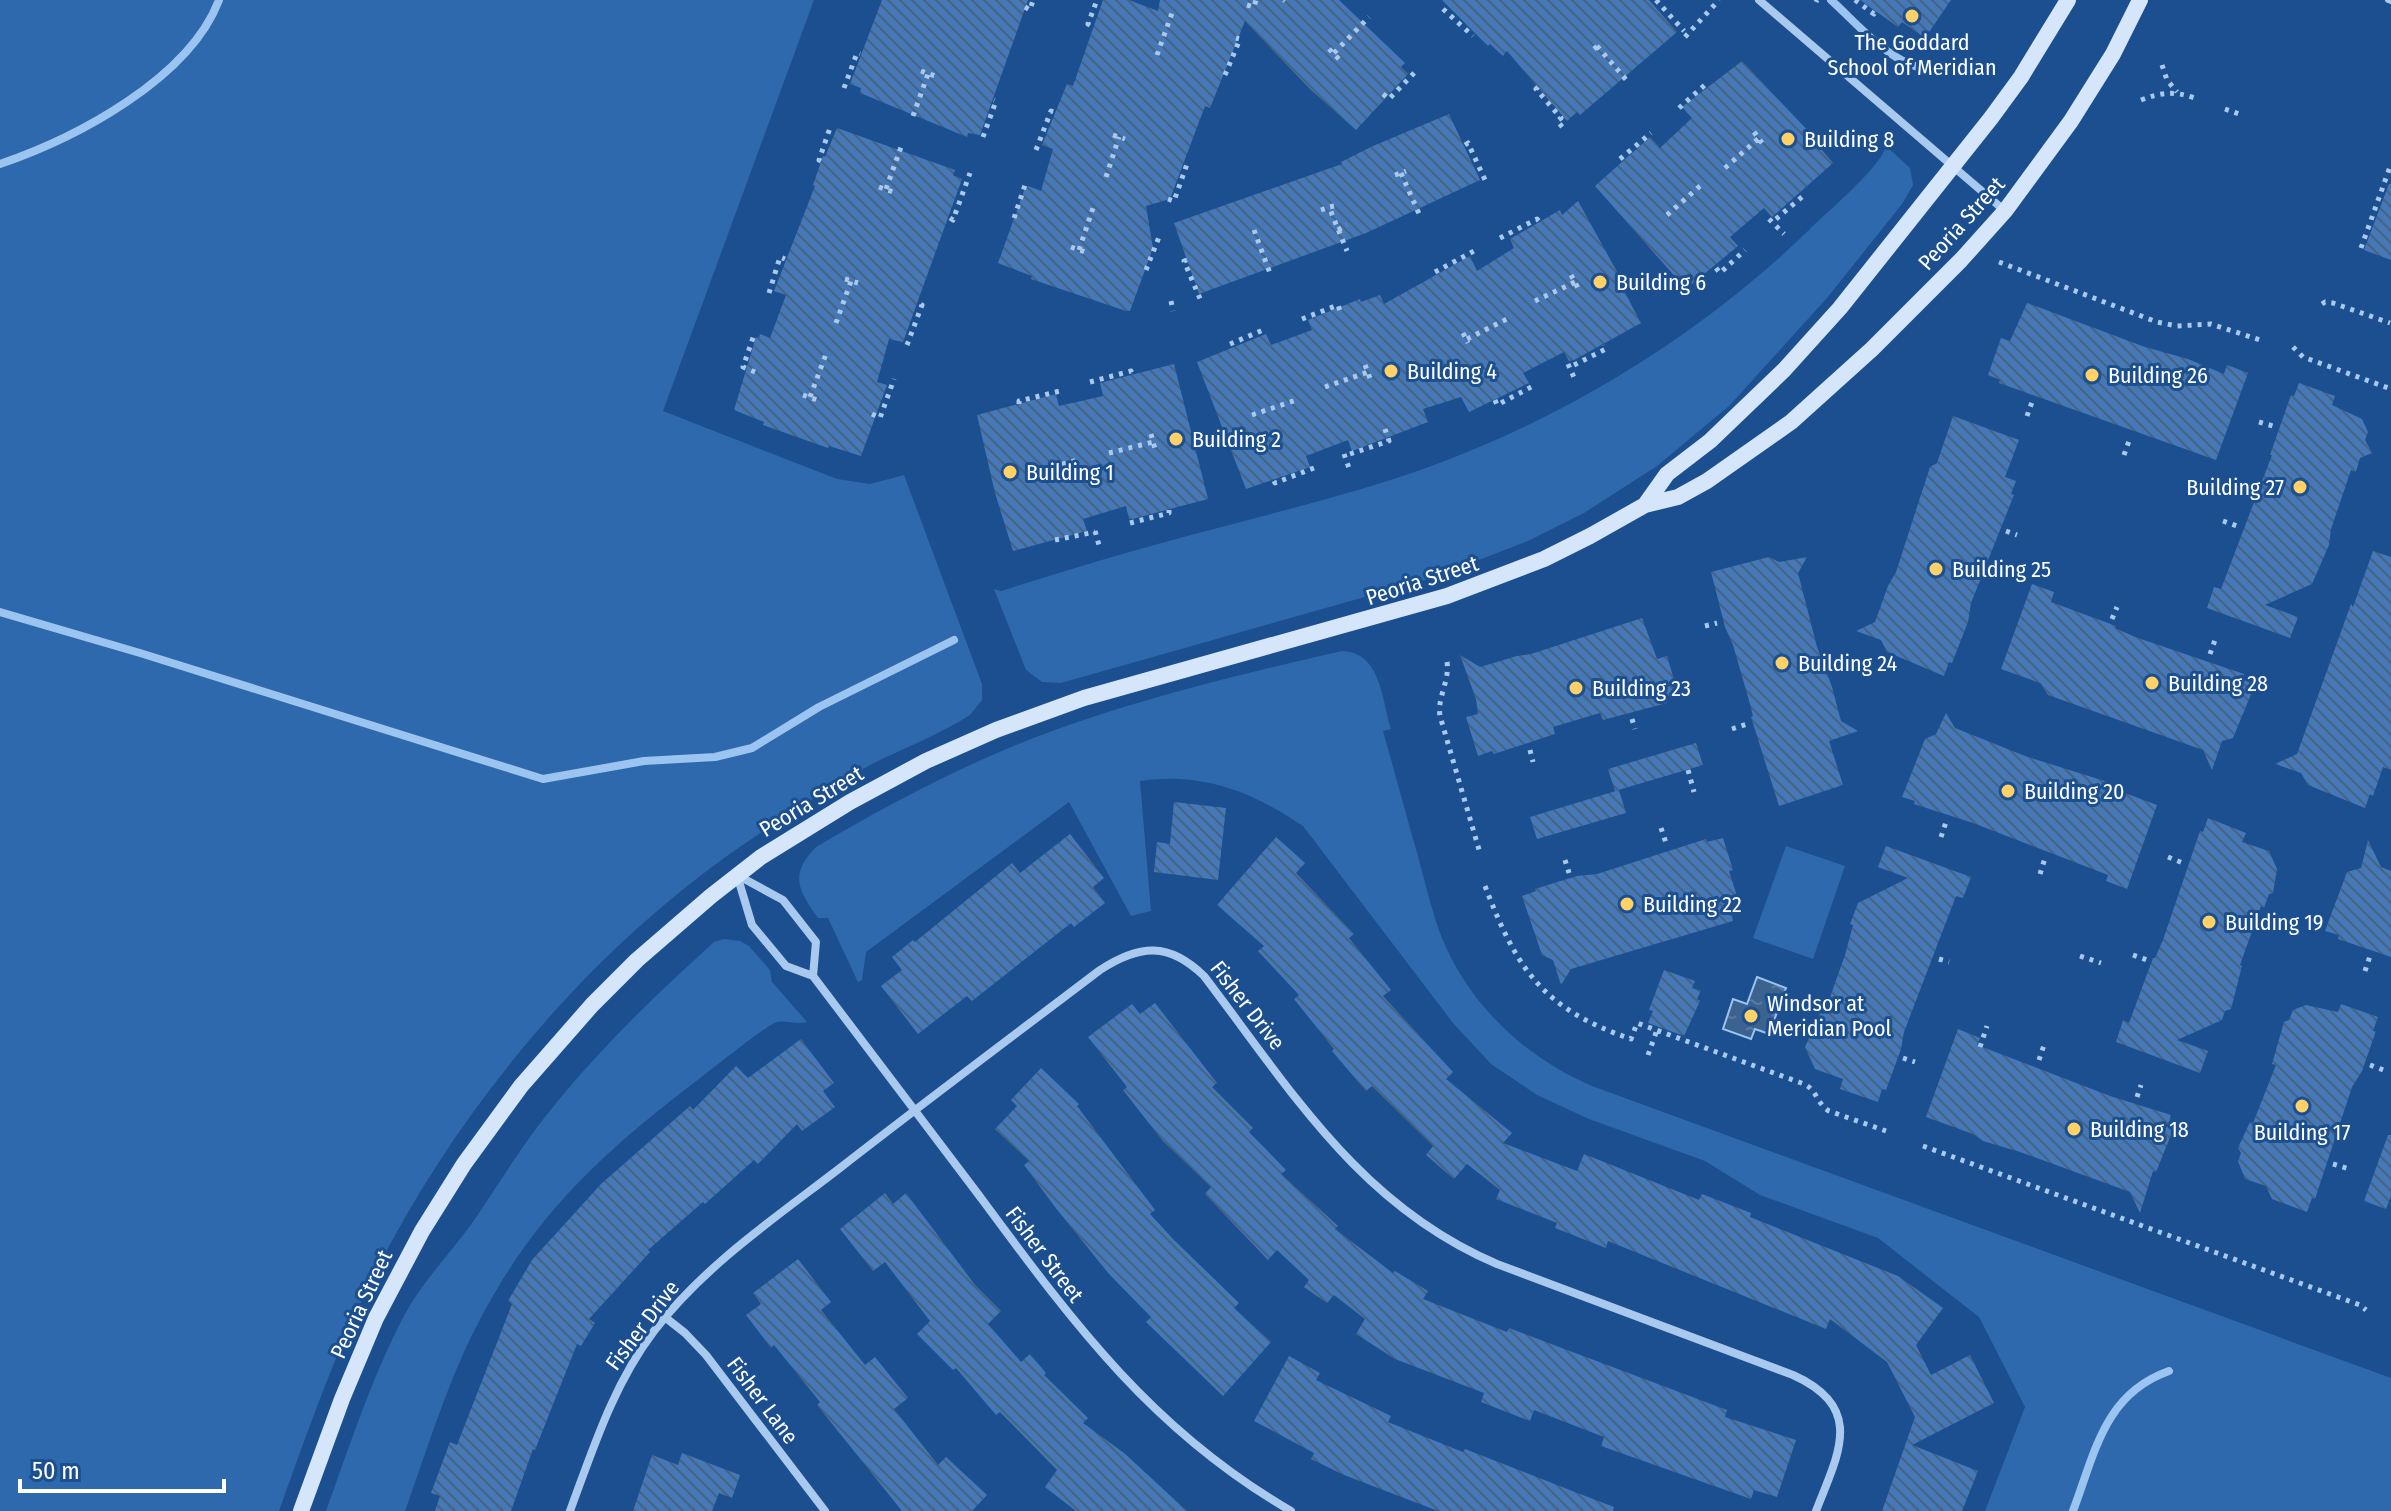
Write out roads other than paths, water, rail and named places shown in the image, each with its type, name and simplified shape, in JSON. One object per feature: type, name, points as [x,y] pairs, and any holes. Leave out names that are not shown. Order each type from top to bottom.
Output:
[{"type":"main road","name":"Peoria Street","points":[[1645,505],[1667,474],[1710,441],[1813,340],[2021,77],[2068,0]]},
{"type":"main road","name":"Peoria Street","points":[[301,1511],[376,1318],[417,1240],[464,1164],[521,1086],[592,1005],[655,944],[737,875],[782,843],[858,797],[996,730],[1084,698],[1447,596],[1544,559],[1645,505],[1678,497],[1699,485],[1791,422],[1911,312],[2005,211],[2071,121],[2113,54],[2140,0]]},
{"type":"street","points":[[1759,0],[2005,211]]},
{"type":"street","points":[[737,875],[783,900],[816,942],[813,976]]},
{"type":"street","name":"Fisher Street","points":[[737,875],[752,925],[786,966],[813,976],[1060,1304],[1129,1385],[1230,1472],[1291,1511]]},
{"type":"street","name":"Fisher Drive","points":[[570,1511],[617,1391],[645,1345],[690,1289],[730,1253],[1111,962],[1150,950],[1179,956],[1204,976],[1342,1155],[1375,1188],[1420,1223],[1480,1257],[1793,1375],[1820,1391],[1837,1413],[1841,1434],[1837,1455],[1816,1511]]},
{"type":"street","name":"Fisher Lane","points":[[666,1318],[706,1355],[825,1511]]},
{"type":"water","name":"Windsor at Meridian Pool","points":[[1757,977],[1786,988],[1769,1034],[1755,1029],[1751,1039],[1723,1029],[1733,999],[1747,1004]]},
{"type":"waterway","points":[[0,164],[95,122],[157,80],[204,29],[219,0]]},
{"type":"waterway","points":[[1831,0],[1867,35],[1895,56],[1924,69],[1940,69]]},
{"type":"waterway","points":[[0,612],[543,779],[644,761],[715,757],[752,748],[819,707],[954,640]]},
{"type":"waterway","points":[[2073,1511],[2096,1447],[2116,1410],[2147,1381],[2169,1371]]},
{"type":"place","name":"The Goddard School of Meridian","points":[[1912,16]]},
{"type":"place","name":"Building 8","points":[[1788,139]]},
{"type":"place","name":"Building 6","points":[[1600,282]]},
{"type":"place","name":"Building 4","points":[[1391,371]]},
{"type":"place","name":"Building 26","points":[[2092,375]]},
{"type":"place","name":"Building 2","points":[[1176,439]]},
{"type":"place","name":"Building 1","points":[[1010,472]]},
{"type":"place","name":"Building 27","points":[[2300,487]]},
{"type":"place","name":"Building 25","points":[[1936,569]]},
{"type":"place","name":"Building 24","points":[[1782,663]]},
{"type":"place","name":"Building 28","points":[[2152,683]]},
{"type":"place","name":"Building 23","points":[[1576,688]]},
{"type":"place","name":"Building 20","points":[[2008,791]]},
{"type":"place","name":"Building 22","points":[[1627,904]]},
{"type":"place","name":"Building 19","points":[[2209,922]]},
{"type":"place","name":"Windsor at Meridian Pool","points":[[1751,1016]]},
{"type":"place","name":"Building 17","points":[[2302,1106]]},
{"type":"place","name":"Building 18","points":[[2074,1129]]}]
